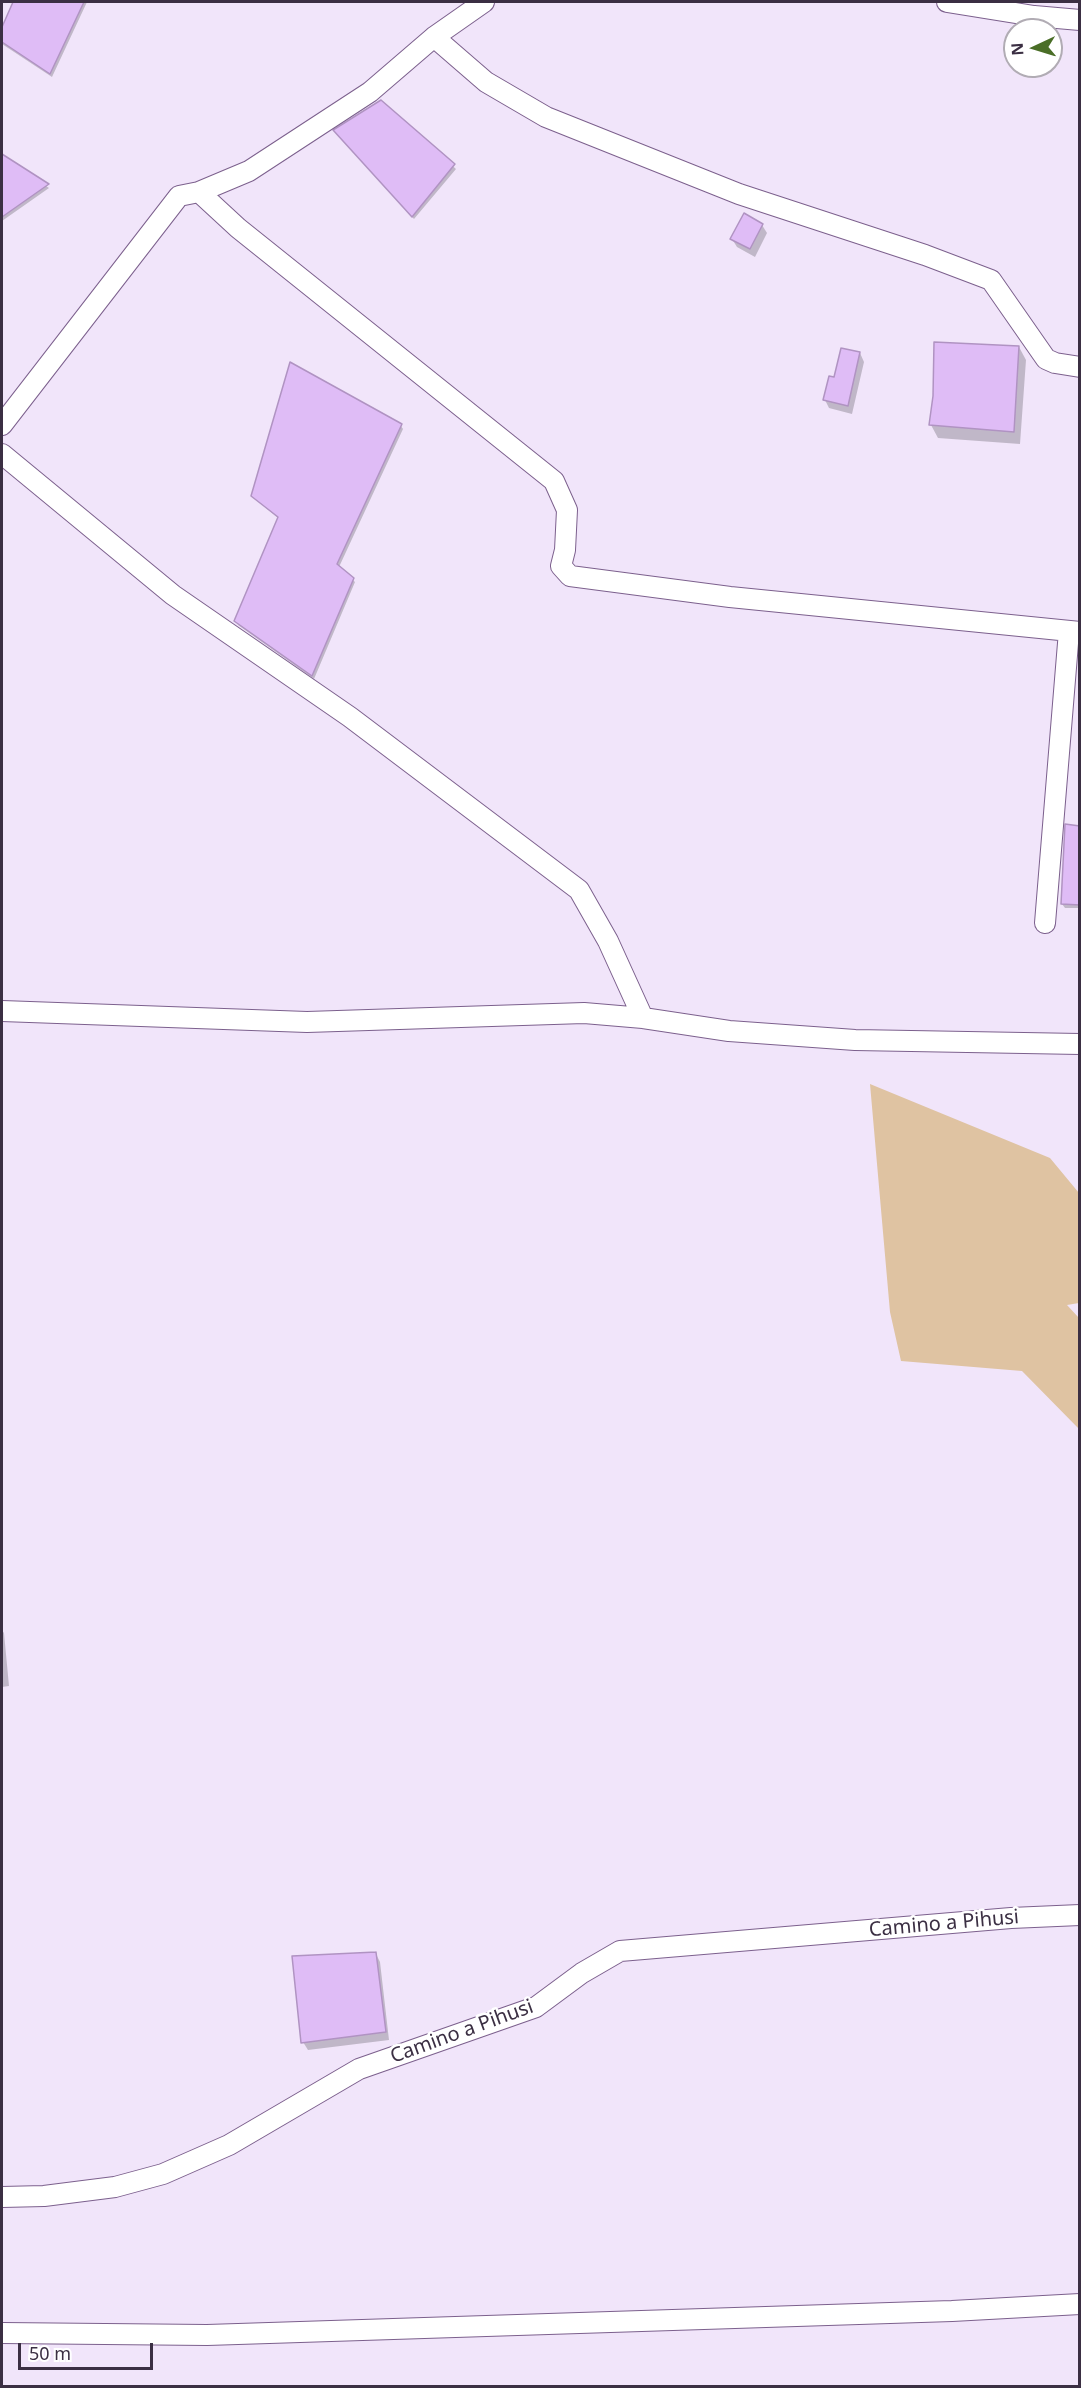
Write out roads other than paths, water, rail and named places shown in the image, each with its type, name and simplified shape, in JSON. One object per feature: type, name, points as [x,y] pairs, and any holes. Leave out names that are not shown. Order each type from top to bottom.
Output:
[{"type":"street","points":[[2,424],[179,196],[199,192],[249,171],[370,92],[434,37],[484,2]]},
{"type":"street","points":[[947,2],[1034,16],[1080,20]]},
{"type":"street","points":[[434,37],[486,82],[546,117],[739,194],[926,255],[991,280],[1046,359],[1055,363],[1080,367]]},
{"type":"street","points":[[199,192],[238,228],[554,481],[567,510],[565,550],[561,566],[570,576],[730,597],[1074,631],[1045,923]]},
{"type":"street","points":[[2,454],[173,595],[350,717],[579,890],[608,941],[643,1018]]},
{"type":"street","points":[[2,1011],[307,1022],[584,1012],[729,1031],[855,1040],[1080,1044]]},
{"type":"street","name":"Camino a Pihusi","points":[[2,2197],[44,2196],[115,2187],[163,2174],[229,2145],[358,2069],[536,2007],[582,1974],[621,1951],[1000,1919],[1080,1915]]},
{"type":"street","points":[[2,2333],[207,2335],[941,2311],[1080,2304]]}]
